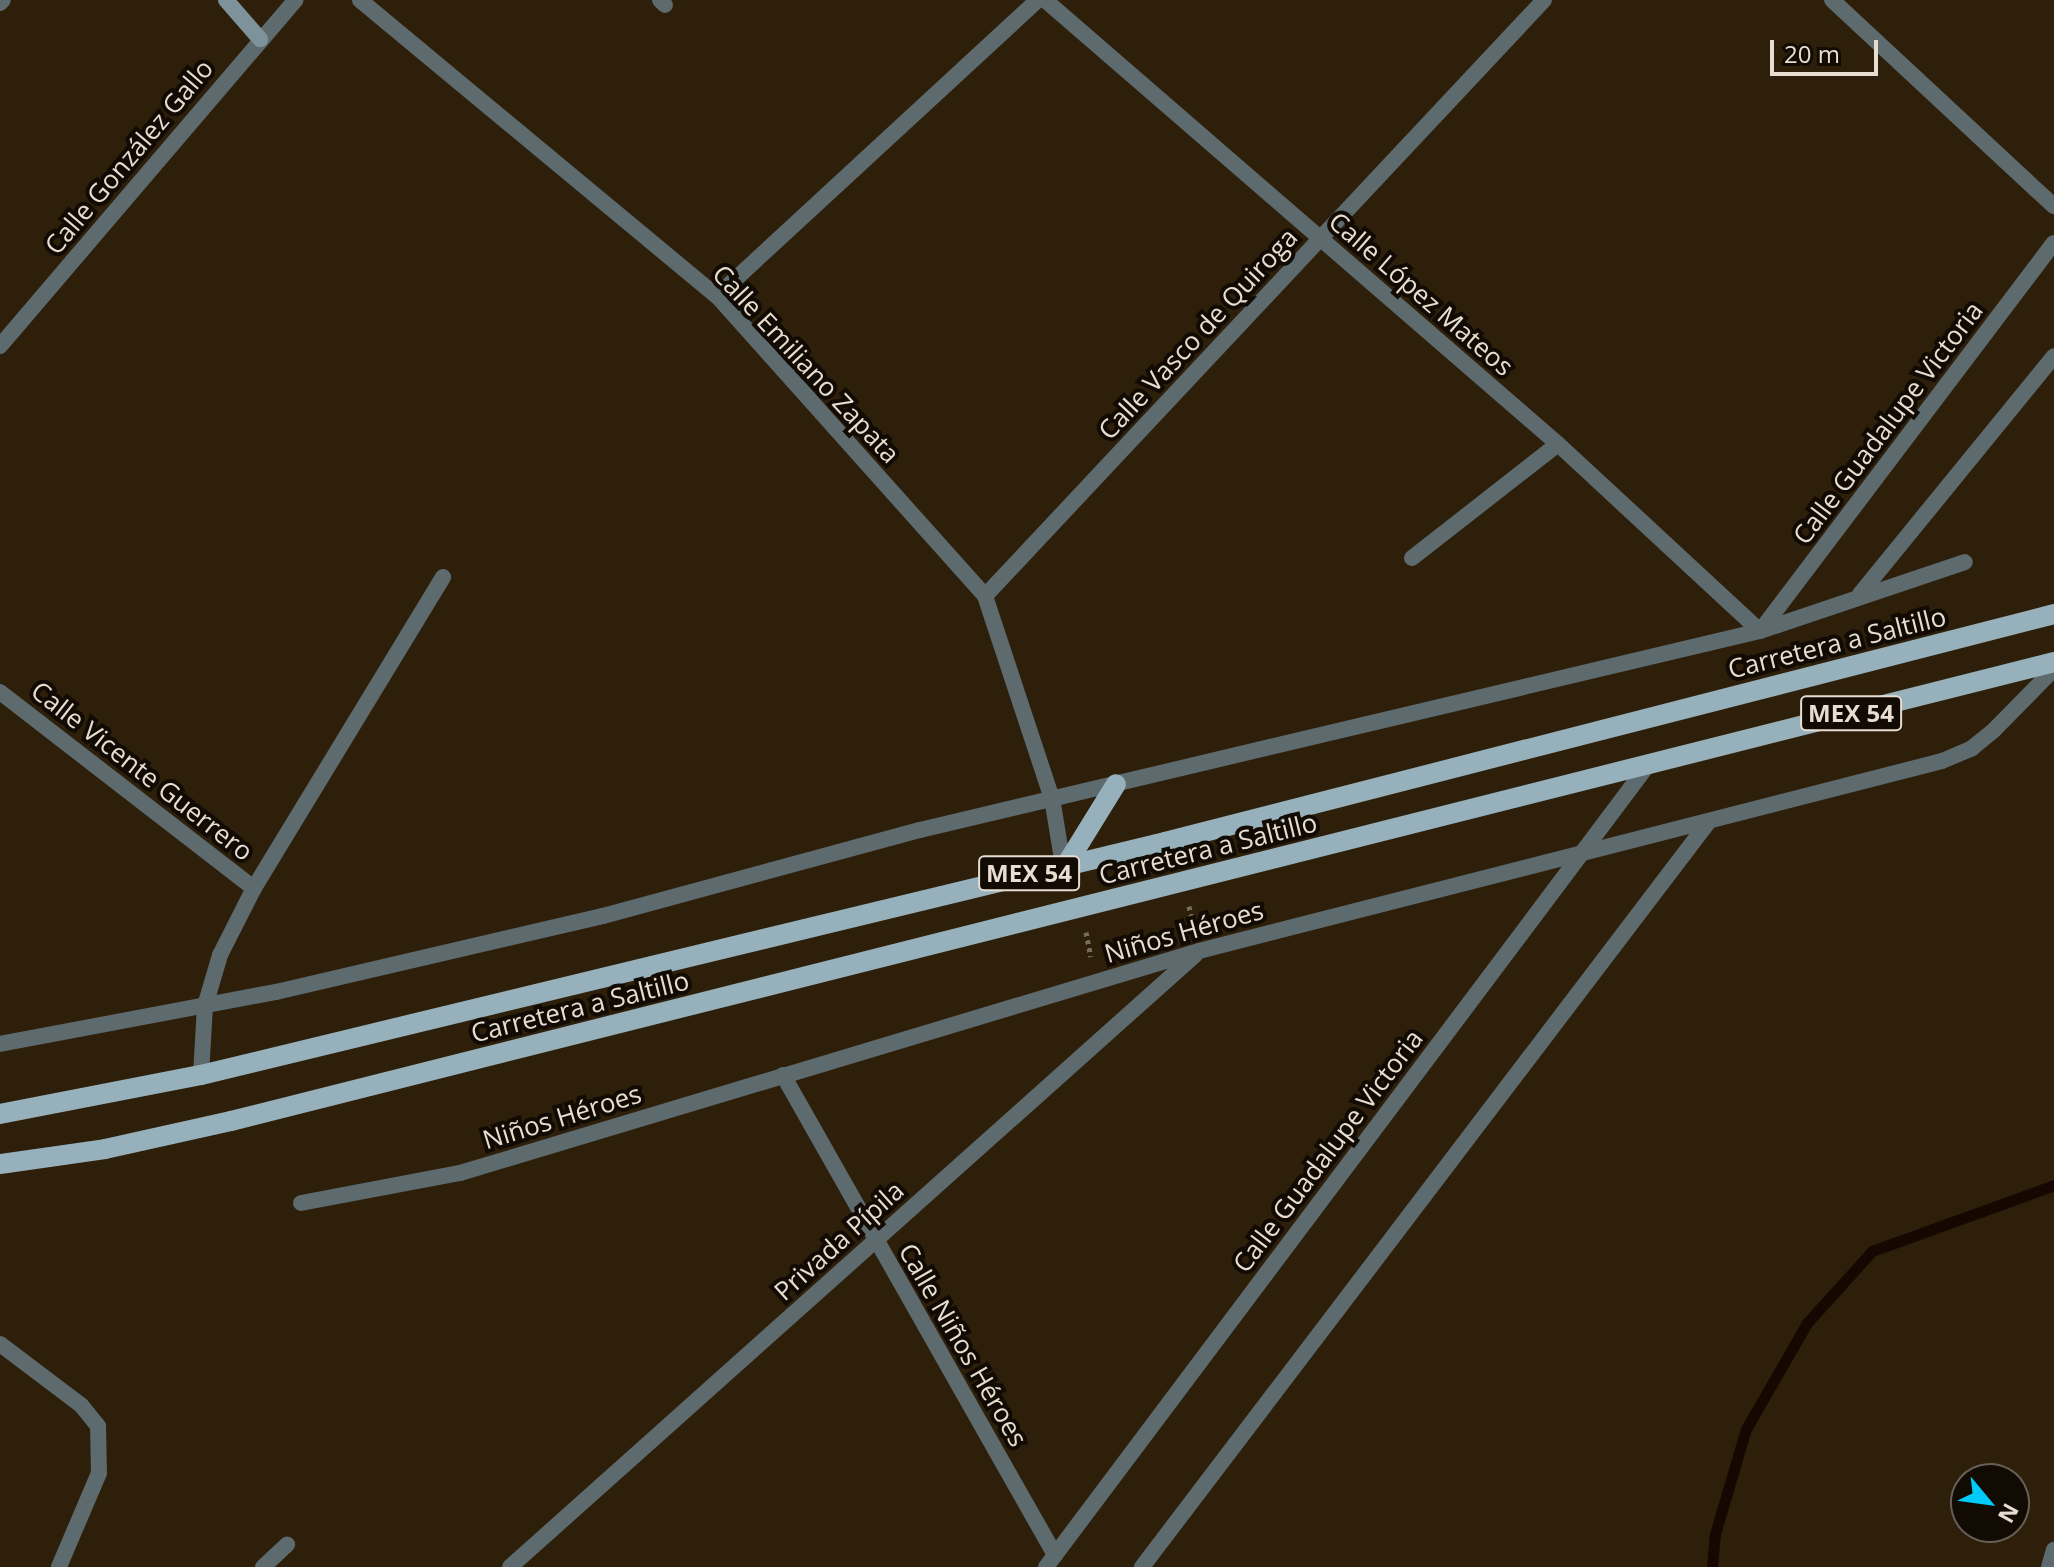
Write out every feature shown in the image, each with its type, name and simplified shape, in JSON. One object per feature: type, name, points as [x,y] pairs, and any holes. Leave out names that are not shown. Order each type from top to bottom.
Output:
[{"type":"main road","name":"Carretera a Saltillo","points":[[0,1114],[201,1075],[1065,865],[2054,614]]},
{"type":"main road","name":"Carretera a Saltillo","points":[[0,1164],[105,1149],[231,1121],[2054,662]]},
{"type":"main road","points":[[1065,865],[1116,784]]},
{"type":"street","points":[[226,0],[260,39]]},
{"type":"street","name":"Calle González Gallo","points":[[0,346],[296,0]]},
{"type":"street","name":"Calle Emiliano Zapata","points":[[360,0],[717,296],[985,596],[1052,798],[1065,865]]},
{"type":"street","points":[[717,296],[1038,0]]},
{"type":"street","name":"Calle López Mateos","points":[[1045,0],[1558,444],[1760,631]]},
{"type":"street","name":"Calle Vasco de Quiroga","points":[[985,596],[1544,0]]},
{"type":"street","points":[[1832,0],[2054,206]]},
{"type":"street","name":"Calle Guadalupe Victoria","points":[[1760,631],[2054,243]]},
{"type":"street","points":[[1859,595],[2054,356]]},
{"type":"street","points":[[1412,558],[1558,444]]},
{"type":"street","points":[[0,1044],[205,1006],[603,916],[1052,798],[1760,631],[1859,595],[1965,562]]},
{"type":"street","points":[[201,1075],[205,1006],[220,955],[254,888],[443,577]]},
{"type":"street","name":"Niños Héroes","points":[[301,1203],[460,1173],[1199,951],[1942,761],[1972,748],[2054,669]]},
{"type":"street","name":"Calle Vicente Guerrero","points":[[0,692],[254,888]]},
{"type":"street","name":"Calle Guadalupe Victoria","points":[[1050,1561],[1648,765]]},
{"type":"street","points":[[1142,1567],[1709,821]]},
{"type":"street","name":"Privada Pípila","points":[[510,1567],[1199,951]]},
{"type":"street","name":"Calle Niños Héroes","points":[[783,1075],[877,1240],[1050,1561]]},
{"type":"street","points":[[0,1344],[81,1405],[98,1426],[99,1473],[59,1567]]},
{"type":"street","points":[[263,1567],[287,1545]]},
{"type":"street","points":[[2049,1567],[2054,1550]]},
{"type":"path","points":[[1184,882],[1199,951]]},
{"type":"path","points":[[1081,907],[1095,982]]},
{"type":"waterway","points":[[1712,1567],[1715,1534],[1746,1429],[1807,1323],[1872,1251],[2054,1185]]}]
